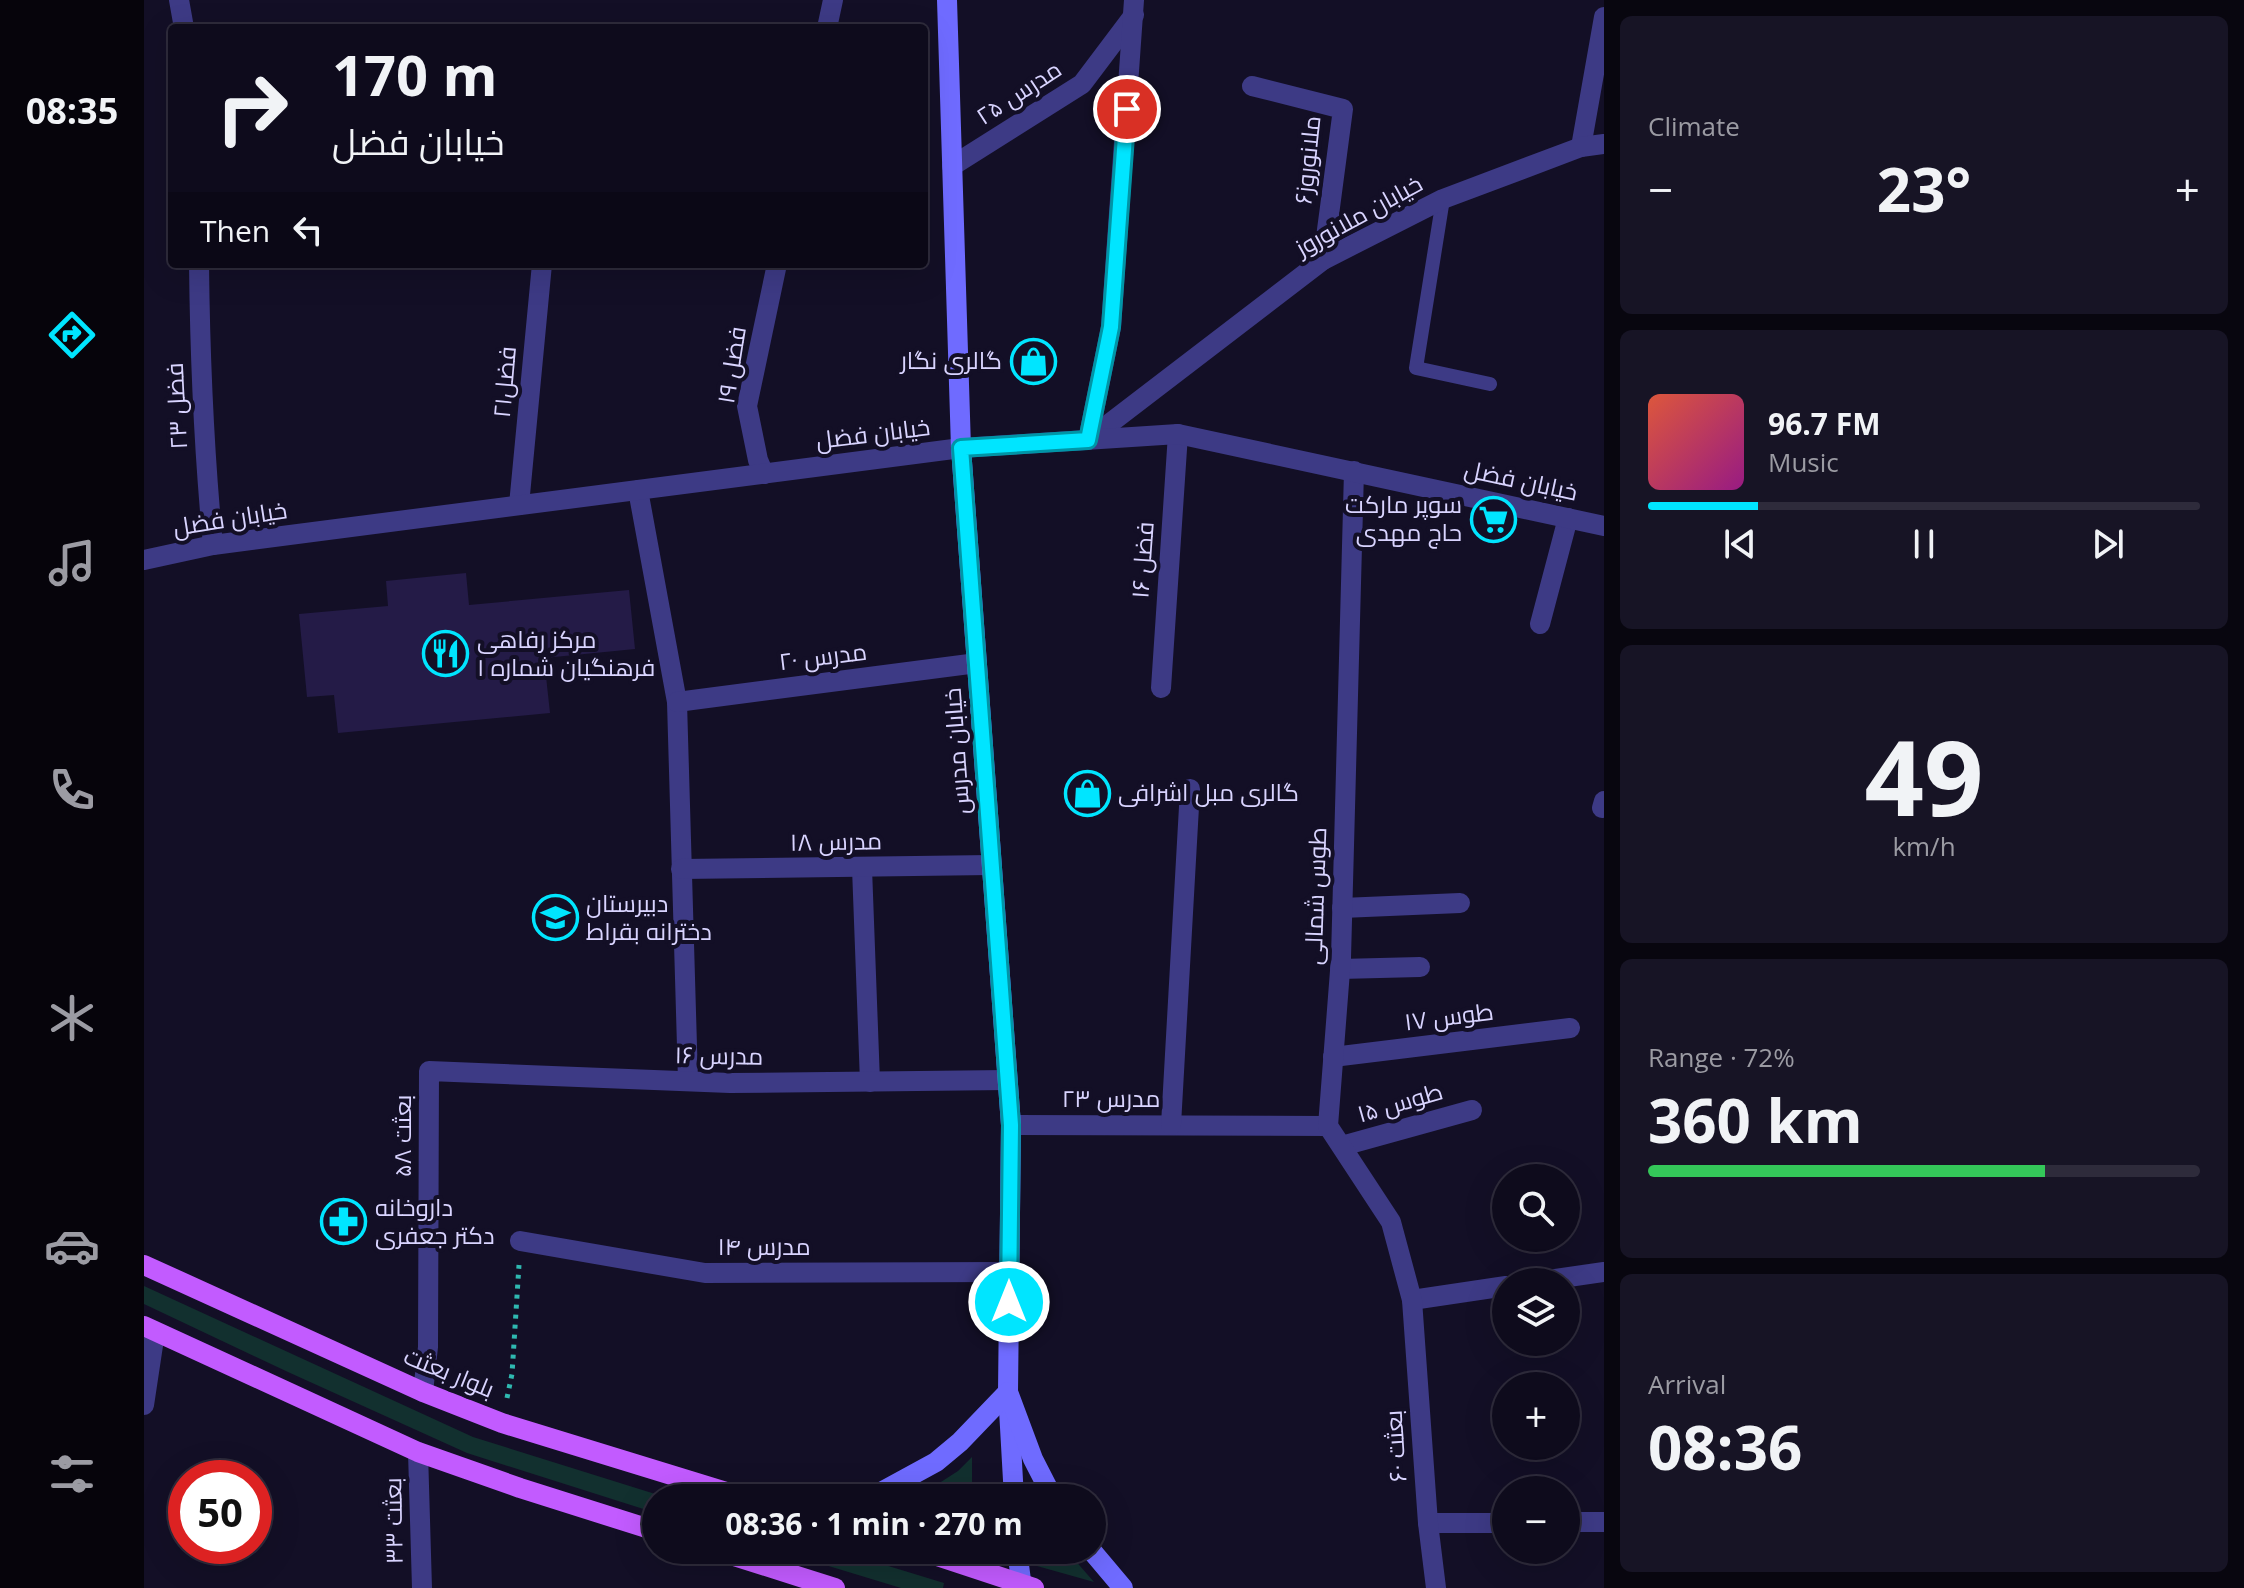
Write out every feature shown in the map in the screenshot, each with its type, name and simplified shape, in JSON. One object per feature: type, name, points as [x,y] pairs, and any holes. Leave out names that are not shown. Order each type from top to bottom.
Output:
[{"type":"main road","name":"خیابان مدرس","points":[[947,0],[961,448],[1011,1125],[1008,1392],[1013,1484]]},
{"type":"main road","name":"بلوار بعثت","points":[[144,1265],[423,1392],[502,1423],[700,1484]]},
{"type":"main road","points":[[149,1329],[418,1452],[642,1527]]},
{"type":"main road","points":[[896,1484],[936,1462],[1008,1392],[1046,1484]]},
{"type":"main road","points":[[759,1564],[835,1588]]},
{"type":"main road","points":[[959,1564],[1026,1587]]},
{"type":"main road","points":[[1020,1564],[1026,1587]]},
{"type":"main road","points":[[1103,1564],[1123,1588]]},
{"type":"street","points":[[179,0],[183,24]]},
{"type":"street","points":[[828,24],[833,0]]},
{"type":"street","points":[[1088,440],[1111,327],[1134,8]]},
{"type":"street","name":"مدرس ۲۵","points":[[952,166],[1082,84],[1134,8]]},
{"type":"street","points":[[1581,147],[1604,17]]},
{"type":"street","name":"ملانوروز۶","points":[[1252,86],[1343,109],[1323,260]]},
{"type":"street","name":"خیابان ملانوروز","points":[[1088,440],[1323,260],[1443,199],[1581,147],[1604,144]]},
{"type":"street","name":"فضل ۲۳","points":[[199,268],[204,445],[213,545]]},
{"type":"street","name":"فضل۲۱","points":[[519,505],[542,268]]},
{"type":"street","name":"فضل ۱۹","points":[[764,474],[758,460],[747,406],[776,268]]},
{"type":"street","name":"خیابان فضل","points":[[144,560],[213,545],[961,448],[1178,434],[1604,526]]},
{"type":"street","name":"فضل ۱۶","points":[[1161,688],[1178,434]]},
{"type":"street","name":"طوس شمالی","points":[[1328,1126],[1340,969],[1354,471]]},
{"type":"street","points":[[638,490],[677,702],[688,1081]]},
{"type":"street","points":[[1540,624],[1568,518]]},
{"type":"street","name":"مدرس ۲۰","points":[[677,702],[977,663]]},
{"type":"street","points":[[1171,1125],[1190,789]]},
{"type":"street","name":"مدرس ۱۸","points":[[681,869],[991,865]]},
{"type":"street","points":[[862,868],[870,1082]]},
{"type":"street","points":[[1342,908],[1460,903]]},
{"type":"street","points":[[1340,969],[1420,967]]},
{"type":"street","name":"طوس ۱۷","points":[[1333,1057],[1570,1028]]},
{"type":"street","name":"مدرس ۱۶","points":[[429,1071],[730,1083],[1007,1080]]},
{"type":"street","name":"بعثت ۵۸","points":[[423,1392],[428,1347],[429,1071]]},
{"type":"street","name":"طوس ۱۵","points":[[1342,1146],[1472,1110]]},
{"type":"street","name":"مدرس ۲۳","points":[[1011,1125],[1328,1126]]},
{"type":"street","points":[[1328,1126],[1391,1222],[1412,1300],[1492,1288]]},
{"type":"street","name":"مدرس ۱۴","points":[[520,1241],[705,1273],[1009,1272]]},
{"type":"street","points":[[1580,1275],[1604,1272]]},
{"type":"street","name":"بعثت ۶۰","points":[[1412,1300],[1428,1523],[1436,1588]]},
{"type":"street","points":[[144,1405],[149,1329]]},
{"type":"street","name":"بعثت ۳۳","points":[[418,1452],[422,1588]]},
{"type":"street","points":[[1580,1522],[1604,1522]]},
{"type":"street","points":[[1428,1523],[1492,1523]]},
{"type":"lane","points":[[1443,199],[1416,368],[1490,384]]},
{"type":"path","points":[[502,1423],[512,1374],[520,1241]]},
{"type":"green space","points":[[144,1286],[473,1437],[642,1490],[642,1509],[467,1453],[144,1304]]},
{"type":"green space","points":[[972,1457],[972,1484],[938,1484]]},
{"type":"green space","points":[[822,1564],[882,1564],[944,1583],[943,1588],[901,1588]]},
{"type":"green space","points":[[1078,1564],[1094,1582],[1037,1566]]},
{"type":"building","name":"مرکز رفاهی فرهنگیان شماره ۱","points":[[466,573],[469,605],[629,590],[635,649],[544,658],[550,713],[338,733],[334,695],[307,697],[299,614],[388,606],[386,581]]},
{"type":"place","name":"گالری نگار","points":[[1033,361]]},
{"type":"place","name":"سوپر مارکت حاج مهدی","points":[[1493,519]]},
{"type":"place","name":"مرکز رفاهی فرهنگیان شماره ۱","points":[[446,654]]},
{"type":"place","name":"گالری مبل اشرافی","points":[[1087,793]]},
{"type":"place","name":"دبیرستان دخترانه بقراط","points":[[555,918]]},
{"type":"place","name":"داروخانه دکتر جعفری","points":[[344,1222]]},
{"type":"route","points":[[1009,1302],[1011,1125],[961,448],[1088,440],[1111,327],[1127,109]]}]
